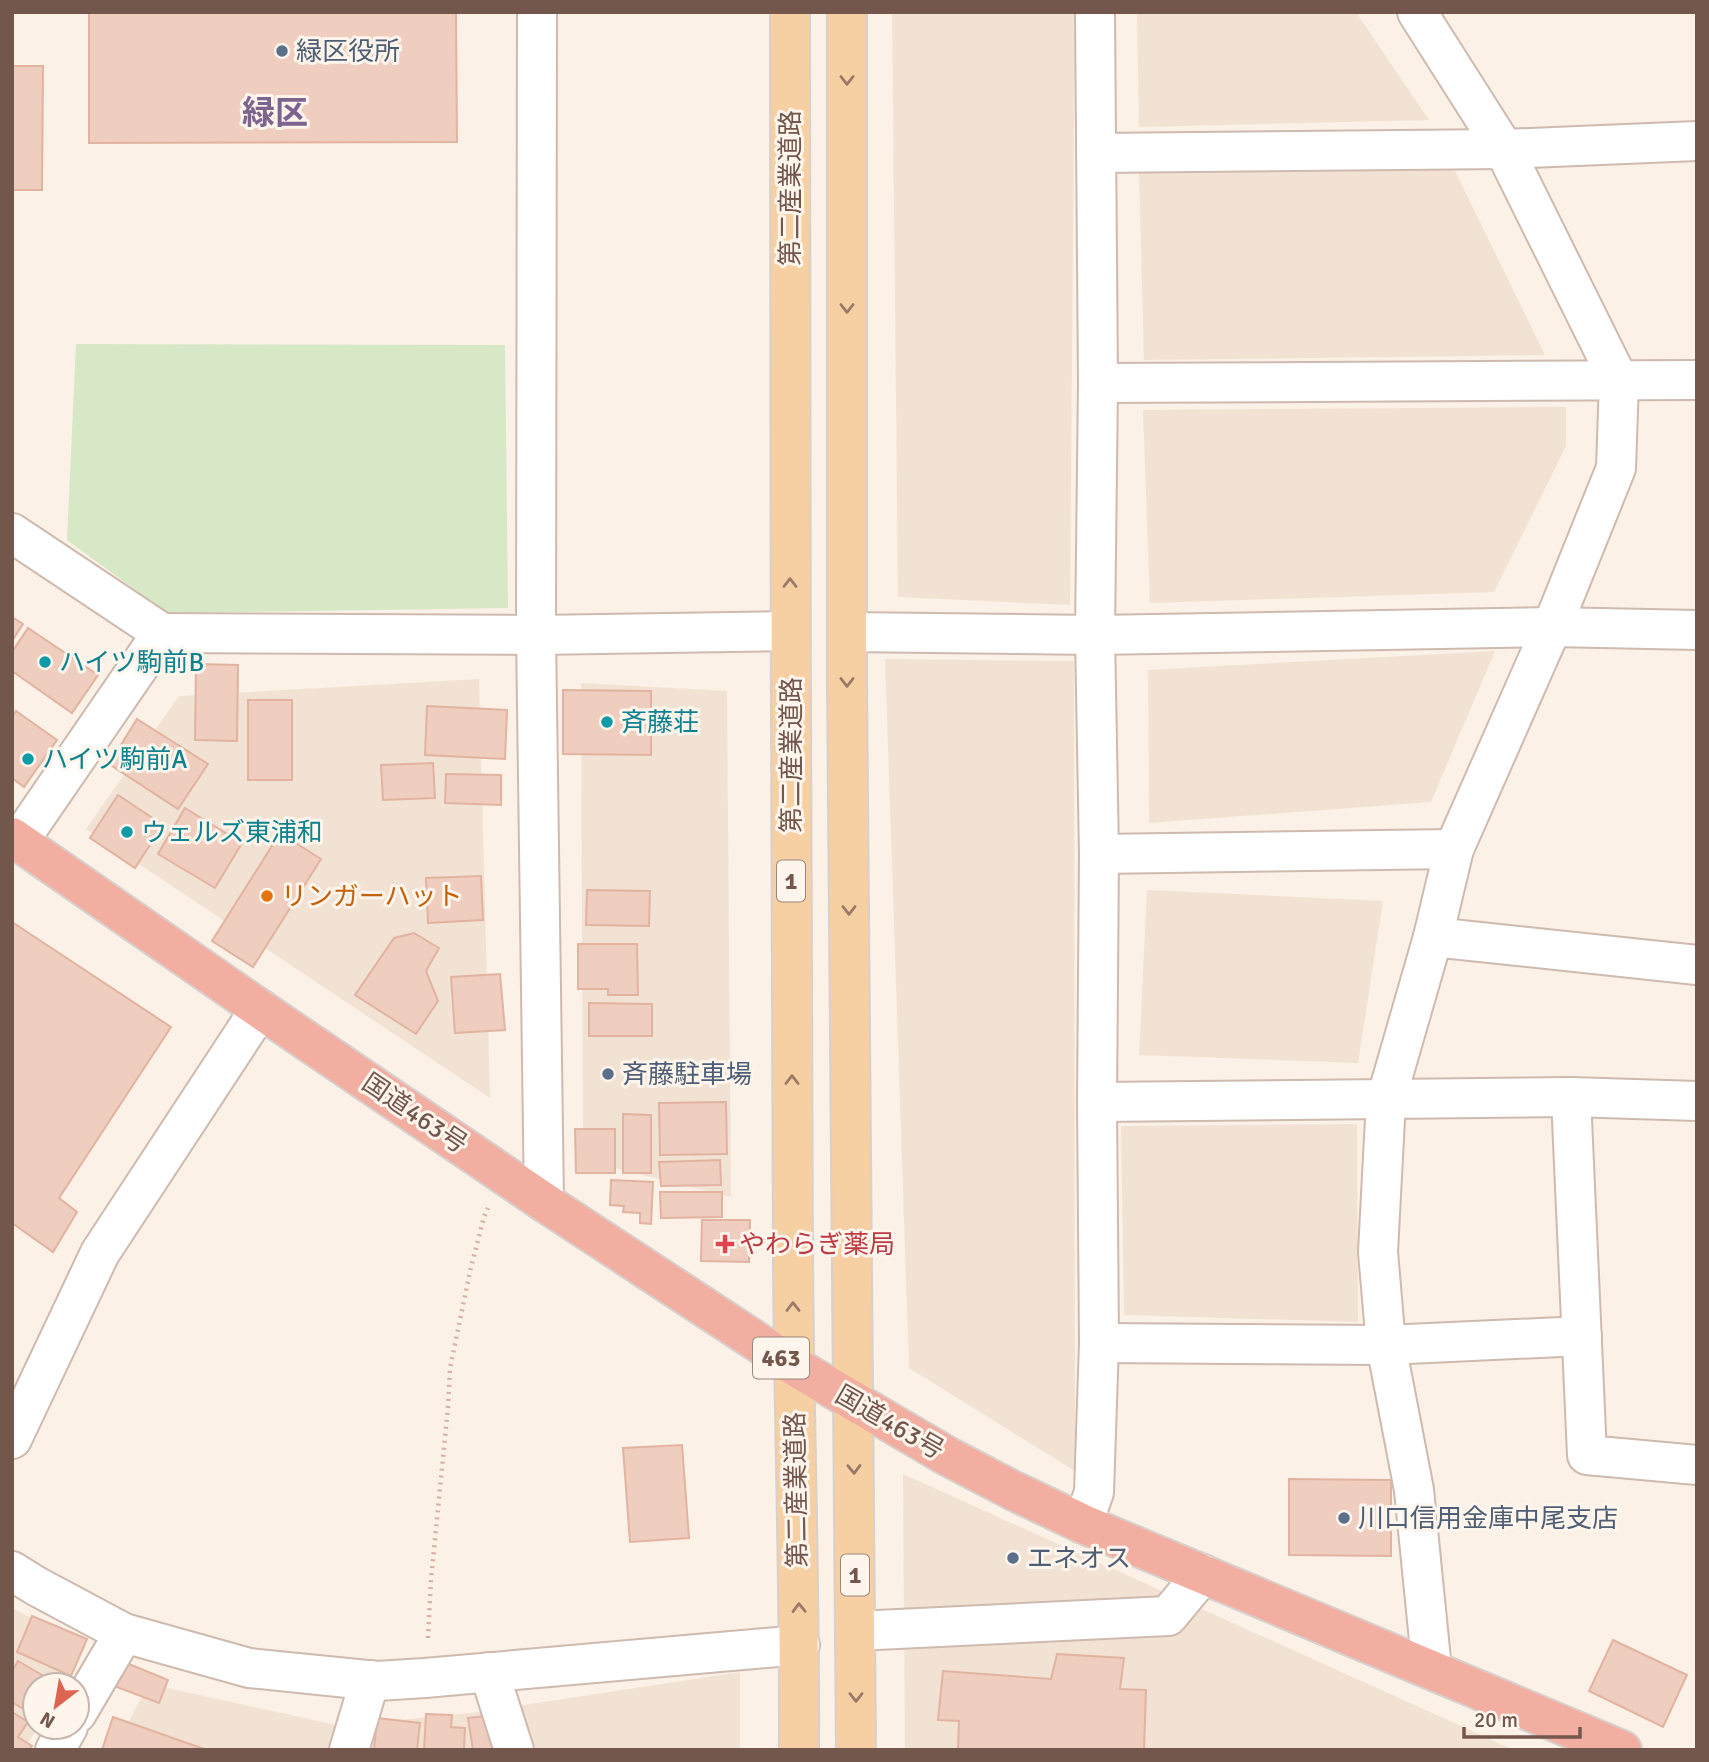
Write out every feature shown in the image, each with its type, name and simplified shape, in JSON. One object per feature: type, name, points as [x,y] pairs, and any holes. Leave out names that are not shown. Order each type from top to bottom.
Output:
[{"type":"highway","name":"国道463号","points":[[15,839],[544,1202],[794,1366],[947,1456],[1083,1524],[1622,1750]]},
{"type":"main road","name":"第二産業道路","points":[[790,12],[790,631],[799,1750]]},
{"type":"main road","name":"1","points":[[847,12],[847,632],[856,1750]]},
{"type":"street","points":[[537,12],[536,635],[544,1202]]},
{"type":"street","points":[[1083,1524],[1094,1492],[1099,1343],[1095,12]]},
{"type":"street","points":[[1417,12],[1504,149],[1619,381],[1616,468],[1552,627],[1454,849],[1433,937],[1386,1100],[1378,1252],[1386,1345],[1414,1490],[1432,1670]]},
{"type":"street","points":[[1096,153],[1504,149],[1697,141]]},
{"type":"street","points":[[1098,383],[1697,380]]},
{"type":"street","points":[[12,533],[162,633],[536,635],[790,631]]},
{"type":"street","points":[[847,632],[1095,635],[1552,627],[1697,630]]},
{"type":"street","points":[[15,839],[162,633]]},
{"type":"street","points":[[1099,855],[1454,849]]},
{"type":"street","points":[[1433,937],[1697,965]]},
{"type":"street","points":[[12,1439],[100,1253],[260,1009]]},
{"type":"street","points":[[1097,1102],[1571,1097],[1697,1101]]},
{"type":"street","points":[[1571,1097],[1587,1455],[1697,1465]]},
{"type":"street","points":[[1099,1343],[1386,1345],[1582,1336]]},
{"type":"street","points":[[12,1571],[36,1587],[124,1633],[249,1668],[370,1680],[425,1678],[800,1645]]},
{"type":"street","points":[[856,1631],[1168,1616],[1203,1574]]},
{"type":"street","points":[[91,1689],[124,1633]]},
{"type":"street","points":[[489,1672],[514,1750]]},
{"type":"street","points":[[349,1750],[370,1680]]},
{"type":"path","points":[[425,1678],[450,1368],[484,1217],[504,1173]]},
{"type":"shaded area","points":[[892,12],[1075,12],[1070,605],[898,597]]},
{"type":"shaded area","points":[[1137,12],[1356,12],[1429,120],[1139,127]]},
{"type":"shaded area","points":[[1454,169],[1545,355],[1144,360],[1139,173]]},
{"type":"shaded area","points":[[1566,407],[1566,446],[1494,592],[1150,603],[1143,410]]},
{"type":"shaded area","points":[[1495,651],[1431,802],[1149,823],[1148,670]]},
{"type":"shaded area","points":[[885,659],[1074,661],[1075,1471],[909,1368]]},
{"type":"shaded area","points":[[479,679],[490,1098],[86,829],[179,696]]},
{"type":"shaded area","points":[[581,683],[727,691],[731,1197],[583,1160]]},
{"type":"shaded area","points":[[1147,890],[1383,901],[1358,1063],[1139,1055]]},
{"type":"shaded area","points":[[1357,1124],[1358,1322],[1124,1315],[1121,1126]]},
{"type":"shaded area","points":[[903,1474],[1514,1750],[905,1750]]},
{"type":"shaded area","points":[[12,1608],[86,1646],[71,1671],[21,1671],[21,1741],[29,1741],[24,1750],[12,1750]]},
{"type":"shaded area","points":[[740,1672],[740,1750],[113,1750],[149,1684],[340,1726],[479,1712]]},
{"type":"green space","points":[[76,344],[505,345],[508,608],[167,613],[67,540]]},
{"type":"building","points":[[89,12],[456,12],[457,142],[89,143]]},
{"type":"building","points":[[12,66],[43,66],[42,190],[12,190]]},
{"type":"building","points":[[12,617],[23,624],[12,641]]},
{"type":"building","name":"ハイツ駒前B","points":[[28,628],[98,675],[72,713],[12,671],[12,652]]},
{"type":"building","points":[[196,664],[238,665],[237,741],[195,740]]},
{"type":"building","name":"斉藤荘","points":[[563,690],[651,691],[651,755],[563,754]]},
{"type":"building","points":[[248,700],[292,700],[292,780],[248,780]]},
{"type":"building","points":[[427,706],[507,710],[505,759],[425,755]]},
{"type":"building","name":"ハイツ駒前A","points":[[16,711],[57,740],[24,787],[12,778],[12,717]]},
{"type":"building","points":[[137,719],[208,764],[178,809],[109,764]]},
{"type":"building","points":[[433,763],[435,798],[383,800],[381,765]]},
{"type":"building","points":[[446,774],[501,775],[501,805],[445,803]]},
{"type":"building","name":"ウェルズ東浦和","points":[[118,795],[163,825],[135,868],[90,838]]},
{"type":"building","points":[[185,808],[242,843],[215,888],[158,854]]},
{"type":"building","points":[[280,833],[321,859],[253,967],[212,941]]},
{"type":"building","points":[[481,876],[483,920],[428,923],[426,878]]},
{"type":"building","points":[[587,890],[650,891],[649,926],[586,925]]},
{"type":"building","points":[[12,922],[171,1027],[59,1198],[77,1212],[53,1252],[12,1223]]},
{"type":"building","points":[[414,933],[439,948],[426,971],[438,1001],[416,1034],[355,995],[394,938]]},
{"type":"building","points":[[578,944],[637,944],[638,995],[608,995],[608,989],[578,989]]},
{"type":"building","points":[[500,974],[505,1030],[455,1033],[451,977]]},
{"type":"building","points":[[589,1003],[652,1004],[652,1036],[589,1036]]},
{"type":"building","points":[[726,1102],[727,1154],[660,1155],[659,1103]]},
{"type":"building","points":[[623,1114],[651,1115],[651,1173],[623,1173]]},
{"type":"building","points":[[575,1129],[615,1129],[615,1173],[576,1173]]},
{"type":"building","points":[[720,1160],[721,1185],[661,1186],[659,1162]]},
{"type":"building","points":[[611,1180],[653,1182],[651,1224],[640,1223],[640,1213],[623,1212],[624,1206],[610,1205]]},
{"type":"building","points":[[660,1192],[722,1192],[722,1217],[661,1218]]},
{"type":"building","points":[[702,1220],[750,1220],[749,1262],[701,1261]]},
{"type":"building","points":[[682,1445],[689,1538],[630,1542],[623,1448]]},
{"type":"building","points":[[1289,1479],[1391,1480],[1391,1556],[1289,1555]]},
{"type":"building","points":[[32,1616],[87,1639],[73,1671],[60,1671],[17,1652]]},
{"type":"building","points":[[1613,1640],[1687,1675],[1663,1727],[1589,1691]]},
{"type":"building","points":[[1057,1654],[1124,1658],[1120,1689],[1146,1690],[1144,1750],[958,1750],[959,1721],[938,1720],[943,1671],[1051,1679]]},
{"type":"building","points":[[18,1661],[35,1671],[21,1671],[21,1707],[12,1702],[12,1671]]},
{"type":"building","points":[[124,1662],[168,1680],[159,1703],[114,1686]]},
{"type":"building","points":[[12,1712],[21,1718],[21,1732],[18,1737],[32,1746],[29,1750],[12,1750]]},
{"type":"building","points":[[426,1714],[452,1715],[451,1727],[465,1728],[464,1750],[424,1750]]},
{"type":"building","points":[[484,1716],[485,1724],[495,1722],[500,1750],[473,1750],[468,1718]]},
{"type":"building","points":[[113,1717],[207,1750],[102,1750]]},
{"type":"building","points":[[377,1718],[420,1723],[417,1750],[374,1750]]},
{"type":"place","name":"緑区役所","points":[[282,51]]},
{"type":"place","name":"ハイツ駒前B","points":[[45,662]]},
{"type":"place","name":"斉藤荘","points":[[607,722]]},
{"type":"place","name":"ハイツ駒前A","points":[[28,759]]},
{"type":"place","name":"ウェルズ東浦和","points":[[127,832]]},
{"type":"place","name":"リンガーハット","points":[[267,896]]},
{"type":"place","name":"斉藤駐車場","points":[[608,1074]]},
{"type":"place","name":"やわらぎ薬局","points":[[725,1244]]},
{"type":"place","name":"川口信用金庫中尾支店","points":[[1344,1518]]},
{"type":"place","name":"エネオス","points":[[1013,1558]]},
{"type":"district","name":"緑区","points":[[275,112]]}]
